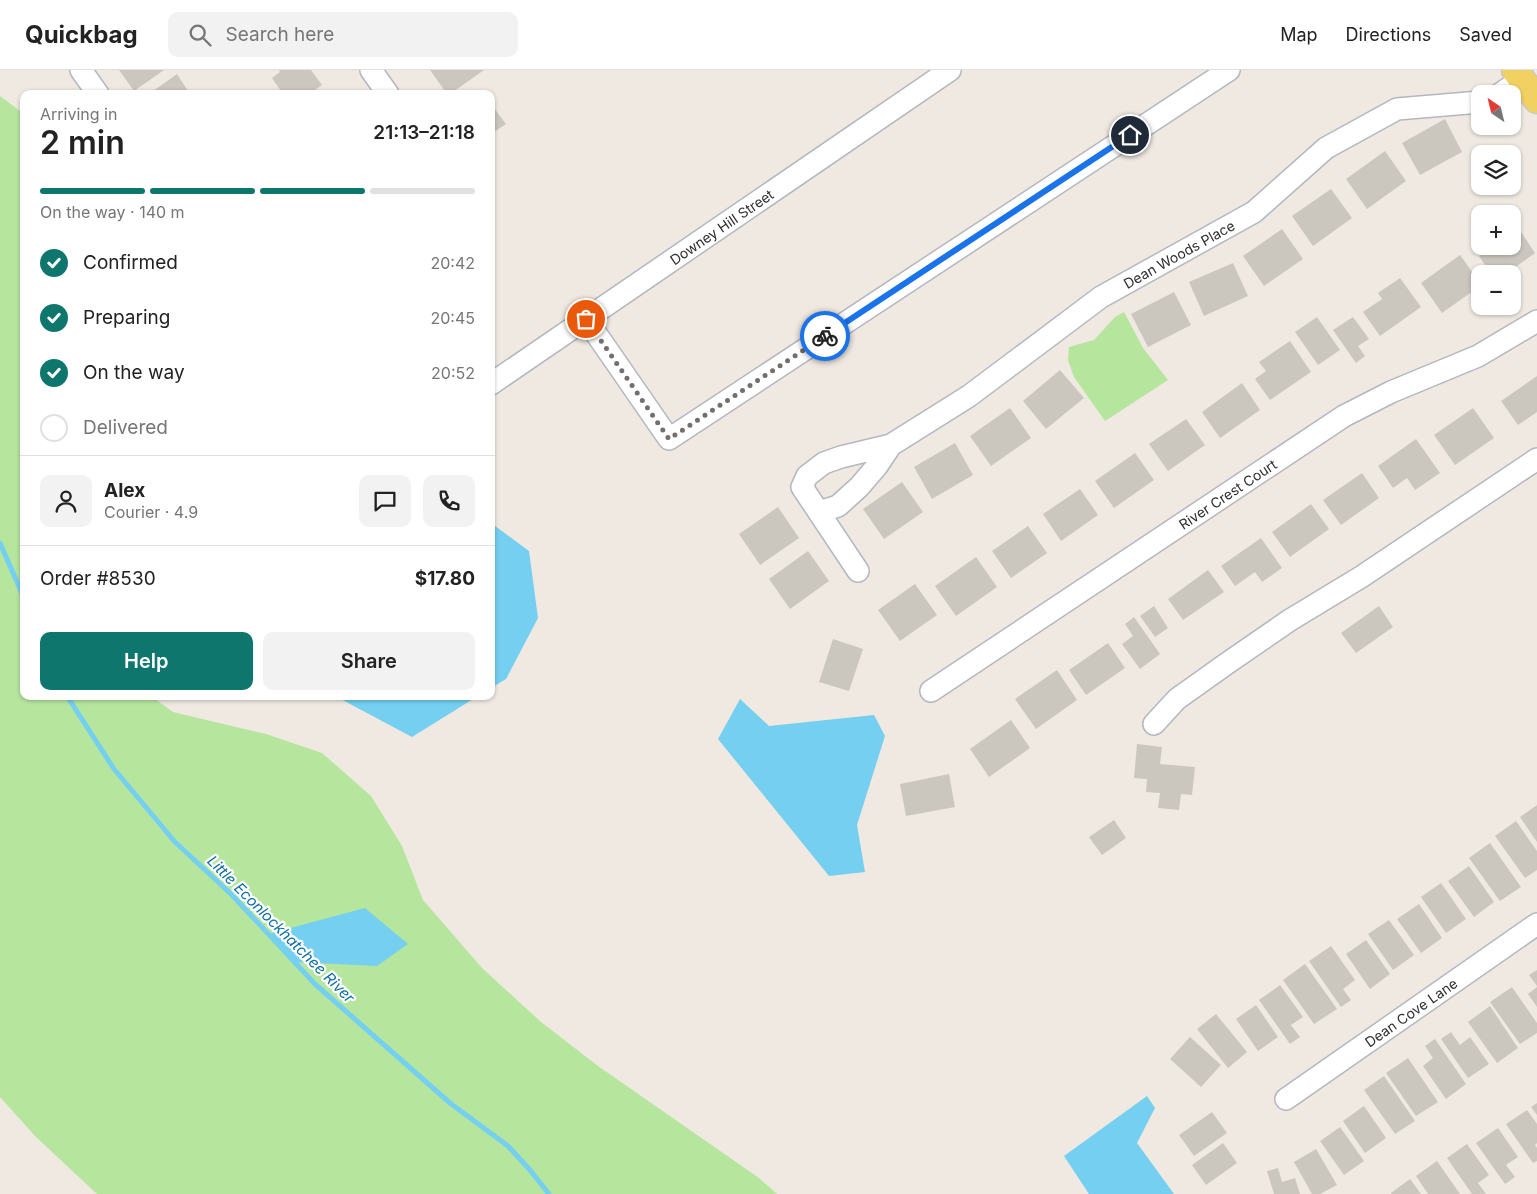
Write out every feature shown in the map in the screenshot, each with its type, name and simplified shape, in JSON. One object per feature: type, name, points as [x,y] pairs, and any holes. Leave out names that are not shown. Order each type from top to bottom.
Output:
[{"type":"main road","points":[[1519,75],[1537,100]]},
{"type":"street","points":[[81,70],[95,90]]},
{"type":"street","points":[[371,70],[385,90]]},
{"type":"street","name":"Downey Hill Street","points":[[495,381],[950,70]]},
{"type":"street","points":[[586,319],[669,439],[1229,70]]},
{"type":"street","points":[[1509,85],[1519,75]]},
{"type":"street","name":"Dean Woods Place","points":[[891,445],[969,396],[1101,297],[1254,212],[1326,148],[1397,109],[1471,103]]},
{"type":"street","name":"River Crest Court","points":[[931,691],[1344,416],[1391,392],[1478,356],[1537,321]]},
{"type":"street","points":[[858,571],[802,487],[807,476],[824,462],[891,445]]},
{"type":"street","points":[[819,512],[838,506],[860,487],[891,445]]},
{"type":"street","points":[[1154,724],[1177,699],[1229,662],[1290,620],[1361,577],[1537,459]]},
{"type":"street","name":"Dean Cove Lane","points":[[1286,1099],[1537,924]]},
{"type":"green space","points":[[0,96],[20,111],[20,700],[156,700],[173,712],[266,734],[322,753],[371,796],[402,846],[423,900],[482,968],[541,1022],[598,1066],[759,1178],[777,1194],[97,1194],[35,1136],[0,1097]]},
{"type":"green space","points":[[1124,312],[1143,348],[1168,380],[1105,421],[1074,377],[1068,360],[1069,347],[1094,340],[1115,317]]},
{"type":"water","points":[[495,526],[529,551],[538,618],[506,679],[495,686]]},
{"type":"water","points":[[740,699],[769,726],[874,715],[885,736],[857,825],[865,872],[829,876],[718,739]]},
{"type":"water","points":[[343,700],[472,700],[412,737]]},
{"type":"water","points":[[365,908],[408,944],[377,966],[294,962],[268,934]]},
{"type":"water","points":[[1147,1096],[1155,1108],[1137,1143],[1174,1194],[1089,1194],[1064,1156]]},
{"type":"building","points":[[119,70],[164,70],[135,90],[133,90]]},
{"type":"building","points":[[279,70],[311,70],[322,85],[315,90],[280,90],[272,78],[280,72]]},
{"type":"building","points":[[430,70],[484,70],[456,90],[444,90]]},
{"type":"building","points":[[177,74],[187,90],[155,90]]},
{"type":"building","points":[[495,109],[506,124],[495,131]]},
{"type":"building","points":[[1445,119],[1462,152],[1420,175],[1402,143]]},
{"type":"building","points":[[1385,151],[1406,181],[1367,209],[1346,179]]},
{"type":"building","points":[[1331,189],[1352,218],[1313,246],[1292,216]]},
{"type":"building","points":[[1282,229],[1303,259],[1264,286],[1243,256]]},
{"type":"building","points":[[1521,232],[1535,253],[1518,265],[1485,265],[1479,256],[1521,255]]},
{"type":"building","points":[[1460,255],[1471,270],[1471,292],[1442,313],[1421,283]]},
{"type":"building","points":[[1233,263],[1248,296],[1204,316],[1189,282]]},
{"type":"building","points":[[1400,278],[1421,307],[1380,336],[1363,312],[1382,299],[1378,293]]},
{"type":"building","points":[[1174,292],[1191,325],[1148,347],[1131,314]]},
{"type":"building","points":[[1317,317],[1340,350],[1318,365],[1295,332]]},
{"type":"building","points":[[1353,317],[1369,339],[1358,346],[1365,356],[1356,363],[1333,330]]},
{"type":"building","points":[[1290,341],[1311,372],[1270,400],[1255,379],[1266,371],[1259,362]]},
{"type":"building","points":[[1060,370],[1084,398],[1046,429],[1023,401]]},
{"type":"building","points":[[1537,376],[1537,412],[1518,425],[1501,401]]},
{"type":"building","points":[[1242,383],[1260,410],[1220,438],[1202,412]]},
{"type":"building","points":[[1010,408],[1031,438],[991,466],[970,436]]},
{"type":"building","points":[[1473,408],[1494,438],[1455,465],[1434,435]]},
{"type":"building","points":[[1186,419],[1205,445],[1168,471],[1149,444]]},
{"type":"building","points":[[1416,439],[1440,473],[1415,490],[1407,478],[1393,488],[1378,466]]},
{"type":"building","points":[[955,443],[973,475],[932,499],[914,467]]},
{"type":"building","points":[[1135,453],[1154,480],[1114,508],[1095,481]]},
{"type":"building","points":[[1362,473],[1379,498],[1341,525],[1323,500]]},
{"type":"building","points":[[902,482],[923,512],[884,539],[863,509]]},
{"type":"building","points":[[1080,489],[1098,515],[1061,541],[1043,514]]},
{"type":"building","points":[[1311,504],[1329,529],[1290,557],[1272,532]]},
{"type":"building","points":[[778,507],[799,538],[760,565],[739,534]]},
{"type":"building","points":[[1028,526],[1047,553],[1011,578],[992,551]]},
{"type":"building","points":[[1261,538],[1282,568],[1262,582],[1255,572],[1235,586],[1221,566]]},
{"type":"building","points":[[808,551],[829,581],[790,609],[769,579]]},
{"type":"building","points":[[976,557],[997,587],[956,616],[935,586]]},
{"type":"building","points":[[1208,570],[1224,592],[1183,620],[1168,599]]},
{"type":"building","points":[[915,584],[937,615],[900,641],[878,610]]},
{"type":"building","points":[[1154,606],[1168,628],[1155,637],[1140,616]]},
{"type":"building","points":[[1379,606],[1393,627],[1356,653],[1341,633]]},
{"type":"building","points":[[1134,617],[1160,654],[1140,669],[1122,644],[1133,636],[1125,624]]},
{"type":"building","points":[[833,639],[863,649],[849,691],[819,682]]},
{"type":"building","points":[[1108,643],[1125,668],[1086,695],[1069,670]]},
{"type":"building","points":[[1057,670],[1077,700],[1036,729],[1015,699]]},
{"type":"building","points":[[1011,720],[1030,748],[989,777],[970,749]]},
{"type":"building","points":[[1137,744],[1162,747],[1160,764],[1195,767],[1192,795],[1181,794],[1179,810],[1158,808],[1160,793],[1146,792],[1147,779],[1134,778]]},
{"type":"building","points":[[949,774],[955,807],[906,816],[900,784]]},
{"type":"building","points":[[1537,805],[1537,842],[1520,817]]},
{"type":"building","points":[[1114,820],[1126,838],[1102,855],[1089,837]]},
{"type":"building","points":[[1516,821],[1537,851],[1537,870],[1525,878],[1495,836]]},
{"type":"building","points":[[1490,843],[1521,887],[1500,901],[1469,858]]},
{"type":"building","points":[[1469,866],[1494,902],[1474,917],[1448,881]]},
{"type":"building","points":[[1441,883],[1466,919],[1446,933],[1421,897]]},
{"type":"building","points":[[1419,904],[1442,938],[1421,953],[1397,919]]},
{"type":"building","points":[[1389,920],[1414,955],[1393,970],[1368,934]]},
{"type":"building","points":[[1366,940],[1390,974],[1370,989],[1346,954]]},
{"type":"building","points":[[1331,946],[1355,980],[1343,989],[1351,1000],[1341,1007],[1309,961]]},
{"type":"building","points":[[1305,964],[1337,1009],[1314,1024],[1283,980]]},
{"type":"building","points":[[1537,970],[1537,986],[1529,975]]},
{"type":"building","points":[[1280,985],[1303,1017],[1291,1025],[1300,1037],[1290,1044],[1259,1000]]},
{"type":"building","points":[[1512,987],[1537,1023],[1537,1033],[1520,1044],[1490,1002]]},
{"type":"building","points":[[1537,987],[1537,1007],[1528,994]]},
{"type":"building","points":[[1256,1005],[1278,1037],[1258,1051],[1236,1019]]},
{"type":"building","points":[[1490,1006],[1518,1048],[1497,1063],[1468,1022]]},
{"type":"building","points":[[1216,1014],[1247,1052],[1228,1068],[1197,1029]]},
{"type":"building","points":[[1451,1032],[1460,1045],[1470,1037],[1489,1064],[1468,1078],[1441,1039]]},
{"type":"building","points":[[1190,1037],[1221,1065],[1201,1087],[1170,1059]]},
{"type":"building","points":[[1435,1039],[1466,1084],[1446,1099],[1423,1066],[1433,1058],[1425,1046]]},
{"type":"building","points":[[1408,1058],[1438,1102],[1416,1116],[1386,1073]]},
{"type":"building","points":[[1384,1076],[1415,1121],[1395,1134],[1364,1090]]},
{"type":"building","points":[[1537,1103],[1537,1115],[1531,1107]]},
{"type":"building","points":[[1364,1106],[1386,1138],[1365,1153],[1343,1121]]},
{"type":"building","points":[[1527,1110],[1537,1124],[1537,1143],[1535,1145],[1537,1148],[1537,1161],[1533,1163],[1506,1124]]},
{"type":"building","points":[[1212,1112],[1227,1133],[1194,1156],[1179,1135]]},
{"type":"building","points":[[1340,1127],[1364,1161],[1344,1175],[1320,1141]]},
{"type":"building","points":[[1498,1128],[1518,1157],[1506,1165],[1515,1177],[1505,1184],[1476,1143]]},
{"type":"building","points":[[1223,1143],[1237,1163],[1206,1185],[1192,1165]]},
{"type":"building","points":[[1467,1144],[1489,1175],[1478,1183],[1486,1194],[1472,1194],[1447,1158]]},
{"type":"building","points":[[1316,1149],[1337,1185],[1320,1194],[1312,1194],[1294,1162]]},
{"type":"building","points":[[1437,1161],[1460,1194],[1428,1194],[1416,1176]]},
{"type":"building","points":[[1278,1168],[1282,1182],[1295,1178],[1300,1194],[1274,1194],[1267,1171]]},
{"type":"building","points":[[1410,1179],[1421,1194],[1391,1194],[1391,1193]]},
{"type":"waterway","name":"Little Econlockhatchee River","points":[[0,543],[20,589]]},
{"type":"waterway","name":"Little Econlockhatchee River","points":[[70,700],[114,769],[175,842],[231,894],[315,984],[450,1103],[508,1146],[549,1194]]},
{"type":"way so far","points":[[586,319],[669,439],[825,336]]},
{"type":"route","points":[[825,336],[1130,135]]}]
